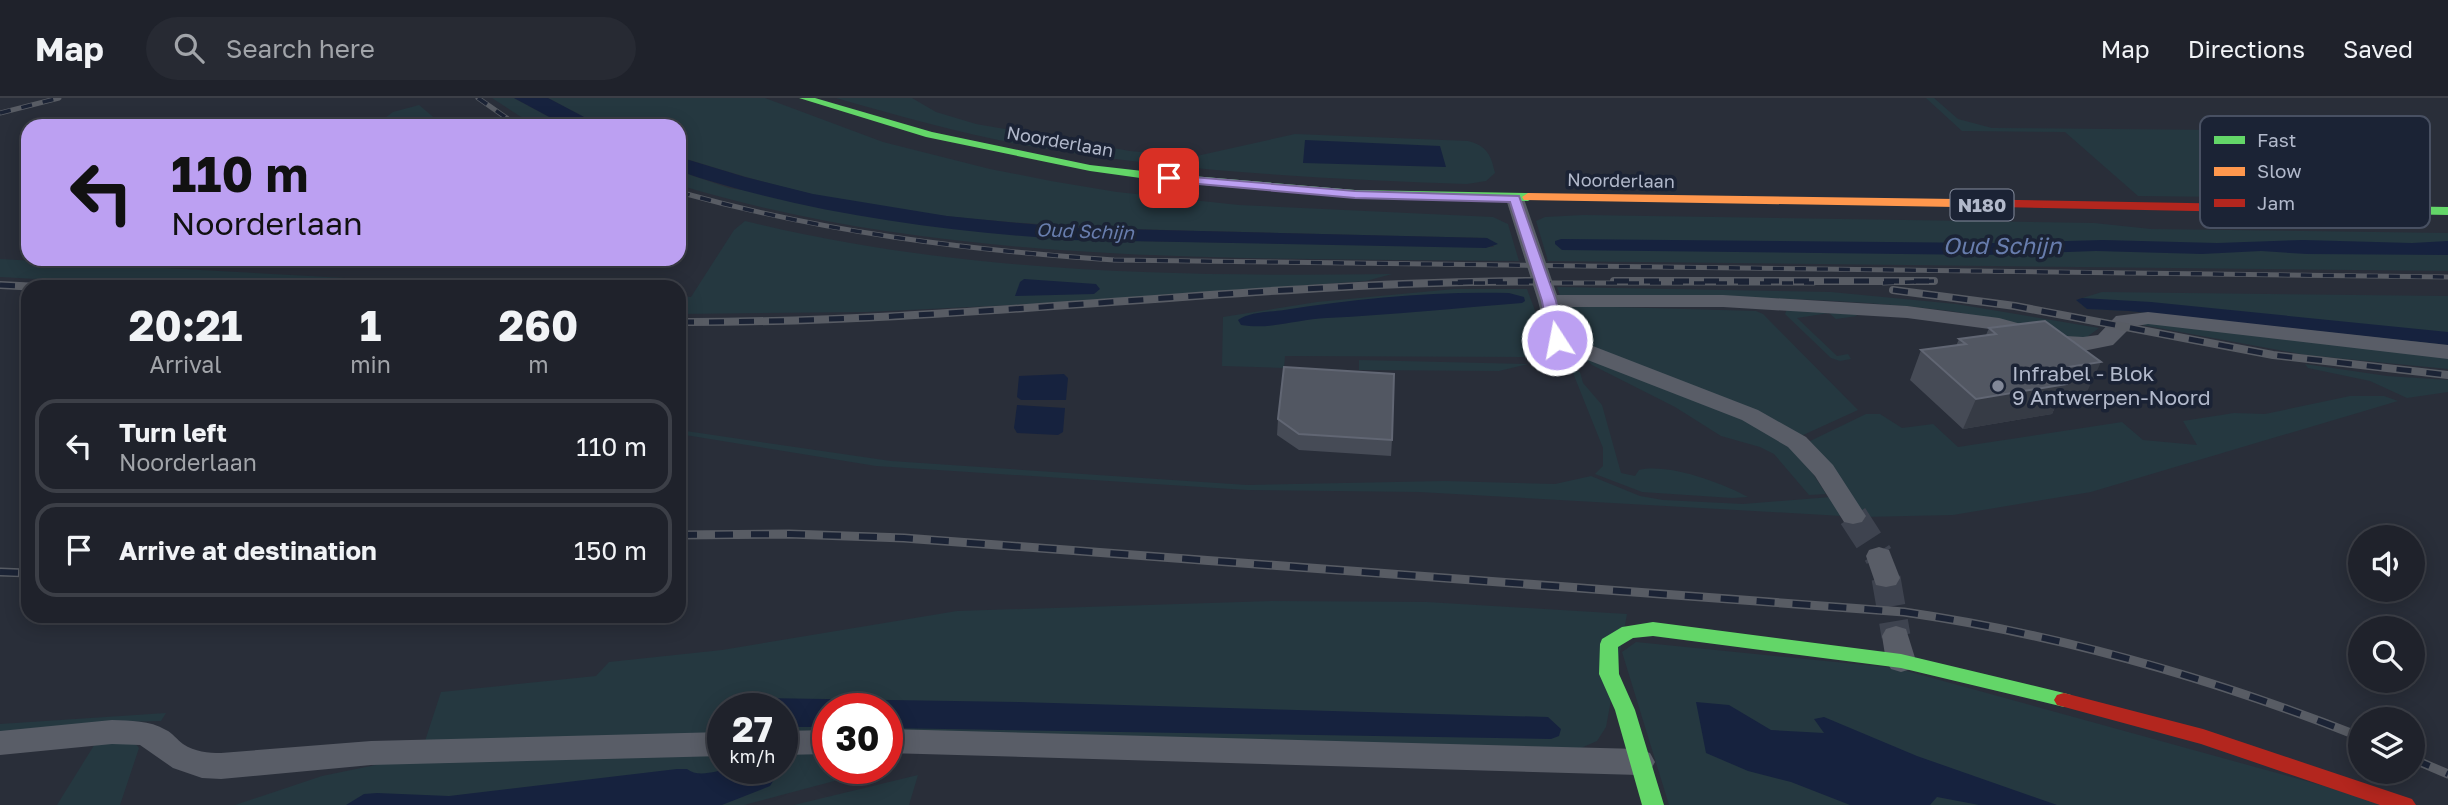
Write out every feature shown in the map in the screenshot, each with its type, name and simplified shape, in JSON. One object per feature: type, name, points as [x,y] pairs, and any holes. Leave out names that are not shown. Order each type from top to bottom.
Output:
[{"type":"main road","name":"Noorderlaan","points":[[804,98],[930,135],[1090,168],[1169,178],[1355,194],[1515,199],[2200,208]]},
{"type":"main road","name":"Noorderlaan","points":[[2430,211],[2448,211]]},
{"type":"main road","points":[[1653,805],[1625,710],[1609,674],[1609,643],[1620,633],[1635,629],[1899,649],[2044,695],[2203,737],[2405,805]]},
{"type":"street","points":[[1515,199],[1549,301],[1557,340],[1750,415],[1797,442],[1824,471],[1853,516]]},
{"type":"street","points":[[1549,301],[1723,302],[1869,309],[1999,324],[2075,344],[2100,342],[2124,321],[2148,318],[2448,352]]},
{"type":"street","points":[[0,743],[112,732],[143,733],[157,739],[172,753],[184,759],[202,765],[221,766],[371,753],[707,744]]},
{"type":"street","points":[[903,741],[1639,762]]},
{"type":"shaded area","points":[[492,98],[514,98],[553,119],[524,119]]},
{"type":"shaded area","points":[[548,98],[765,98],[883,142],[990,169],[1117,192],[1239,205],[1493,217],[1508,224],[1519,261],[1202,257],[1096,252],[990,244],[885,231],[781,212],[686,187],[686,173],[729,188],[1073,240],[1494,247],[1487,238],[1099,227],[1003,222],[907,211],[811,194],[686,159],[686,119],[588,119]]},
{"type":"shaded area","points":[[836,98],[912,98],[936,112],[976,124],[1130,151],[1192,157],[1295,134],[1468,141],[1487,152],[1495,173],[1486,181],[1467,184],[1204,169],[1100,157],[994,139]]},
{"type":"shaded area","points":[[1926,98],[1934,98],[1958,119],[1992,128],[2200,130],[2200,197],[2138,196],[2065,132],[1962,131]]},
{"type":"shaded area","points":[[419,105],[436,119],[384,119],[393,112]]},
{"type":"shaded area","points":[[1583,215],[2094,223],[2151,229],[2448,233],[2448,271],[1548,261],[1536,221],[1545,217]]},
{"type":"shaded area","points":[[745,221],[904,252],[1066,268],[1229,274],[1392,274],[1366,281],[1075,302],[866,312],[686,314],[686,297],[691,297],[734,230]]},
{"type":"shaded area","points":[[0,259],[21,260],[21,266],[128,266],[382,280],[56,280],[0,277]]},
{"type":"shaded area","points":[[1557,287],[1831,292],[1956,304],[2099,328],[2087,337],[2075,337],[1950,311],[1901,306],[1755,298],[1560,296]]},
{"type":"shaded area","points":[[1454,289],[1527,289],[1540,328],[1539,347],[1525,357],[1285,356],[1284,368],[1222,366],[1223,317],[1317,302]]},
{"type":"shaded area","points":[[2102,292],[2448,296],[2448,345],[2129,311],[2087,309],[2076,300]]},
{"type":"shaded area","points":[[1578,306],[1756,311],[1763,314],[1858,410],[1801,436],[1579,343],[1572,337],[1565,311]]},
{"type":"shaded area","points":[[1787,309],[1852,311],[1857,316],[1836,319],[1829,313],[1797,318],[1837,356],[1848,354],[1851,359],[1840,361],[1831,358],[1785,314]]},
{"type":"shaded area","points":[[2144,322],[2448,355],[2448,369],[2306,355],[2137,324]]},
{"type":"shaded area","points":[[1579,354],[1740,417],[1786,443],[1810,469],[1826,494],[1809,495],[1774,454],[1760,447],[1721,436],[1675,407],[1592,365]]},
{"type":"shaded area","points":[[1359,360],[1528,364],[1499,371],[1359,370]]},
{"type":"shaded area","points":[[2305,364],[2387,376],[2448,380],[2448,392],[2407,398],[2370,381],[2308,368]]},
{"type":"shaded area","points":[[1571,368],[1580,372],[1583,383],[1602,405],[1621,473],[1635,476],[1639,470],[1665,469],[1710,480],[1748,497],[1642,492],[1595,474],[1603,466],[1603,448]]},
{"type":"shaded area","points":[[2350,396],[2384,396],[2398,401],[2091,492],[1953,515],[1863,517],[1808,442],[1866,414],[1880,414],[1902,428],[1933,424],[1958,447],[2122,422],[2143,440],[2197,445],[2183,421],[2234,413],[2265,414]]},
{"type":"shaded area","points":[[686,431],[891,461],[1247,485],[1445,481],[1555,484],[1591,476],[1640,496],[1663,500],[1743,504],[1831,497],[1842,516],[1419,492],[1247,490],[876,466],[686,435]]},
{"type":"shaded area","points":[[1272,601],[1427,602],[1627,614],[1606,727],[1597,741],[1581,748],[903,733],[903,693],[812,693],[812,733],[798,734],[798,693],[707,693],[707,735],[425,741],[441,692],[596,676],[609,662],[722,650],[957,611]]},
{"type":"shaded area","points":[[1636,642],[1896,668],[2393,805],[1669,805],[1622,652]]},
{"type":"shaded area","points":[[166,713],[161,721],[116,722],[0,734],[0,724]]},
{"type":"shaded area","points":[[98,739],[133,741],[139,748],[120,805],[57,805]]},
{"type":"shaded area","points":[[812,751],[812,784],[823,784],[744,805],[235,805],[322,776],[400,760],[707,754],[707,784],[798,784],[798,752]]},
{"type":"shaded area","points":[[918,775],[909,805],[794,805],[881,784],[903,784],[903,779]]},
{"type":"water","points":[[514,98],[548,98],[588,119],[553,119]]},
{"type":"water","points":[[1305,140],[1440,146],[1446,167],[1303,163]]},
{"type":"water","name":"Oud Schijn","points":[[686,159],[813,194],[947,216],[1078,228],[1487,238],[1498,244],[1486,248],[1073,240],[923,226],[775,199],[686,173]]},
{"type":"water","name":"Oud Schijn","points":[[2103,240],[2217,243],[2303,240],[2412,243],[2448,241],[2448,255],[2261,251],[2202,254],[2096,251],[1985,255],[1562,250],[1555,244],[1555,241],[1993,243]]},
{"type":"water","points":[[1024,279],[1096,284],[1100,289],[1094,294],[1015,296],[1020,282]]},
{"type":"water","points":[[1509,293],[1524,297],[1525,301],[1263,326],[1241,325],[1238,320],[1260,313],[1368,299],[1425,294]]},
{"type":"water","points":[[2082,298],[2151,302],[2448,332],[2448,345],[2129,311],[2087,309],[2076,300]]},
{"type":"water","points":[[1064,374],[1068,378],[1066,400],[1021,400],[1017,397],[1019,376]]},
{"type":"water","points":[[1017,405],[1065,408],[1063,432],[1058,435],[1017,433],[1014,428]]},
{"type":"water","points":[[798,699],[812,699],[812,727],[798,727]]},
{"type":"water","points":[[903,700],[1548,717],[1561,729],[1559,736],[1551,739],[903,728]]},
{"type":"water","points":[[1696,702],[1729,705],[1771,730],[1824,733],[1814,719],[1824,717],[1917,756],[2057,805],[1979,805],[1937,797],[1930,805],[1850,805],[1791,782],[1748,771],[1706,753]]},
{"type":"water","points":[[677,769],[707,773],[707,784],[771,784],[722,805],[346,805],[364,794],[449,796]]},
{"type":"building","points":[[2045,321],[2101,362],[2049,370],[2066,384],[1976,399],[1921,350],[1966,344],[1959,339],[1996,334],[1989,328]]},
{"type":"building","points":[[1284,367],[1394,374],[1392,440],[1299,434],[1278,419]]},
{"type":"tunnel","points":[[1853,516],[1879,556]]},
{"type":"tunnel","points":[[1886,578],[1896,636]]},
{"type":"railway","points":[[0,113],[59,98]]},
{"type":"railway","points":[[478,98],[508,119]]},
{"type":"railway","points":[[686,194],[786,218],[895,237],[1004,251],[1114,260],[2448,277]]},
{"type":"railway","points":[[1438,283],[1547,281]]},
{"type":"railway","points":[[1614,281],[1934,281],[1883,283]]},
{"type":"railway","points":[[1430,283],[1438,283]]},
{"type":"railway","points":[[686,322],[896,316],[1221,294],[1438,283]]},
{"type":"railway","points":[[1438,283],[1814,283]]},
{"type":"railway","points":[[0,285],[21,286]]},
{"type":"railway","points":[[1893,290],[2015,306],[2273,355],[2448,375]]},
{"type":"railway","points":[[686,535],[789,534],[904,538],[1904,612],[2021,633],[2136,661],[2249,696],[2348,732]]},
{"type":"railway","points":[[0,572],[21,573]]},
{"type":"railway","points":[[2425,764],[2448,774]]},
{"type":"traffic: fast","points":[[804,98],[930,135],[1090,168],[1169,178],[1355,194],[1528,197]]},
{"type":"traffic: fast","points":[[2430,211],[2448,211]]},
{"type":"traffic: fast","points":[[1653,805],[1625,710],[1609,674],[1609,644],[1629,632],[1653,629],[1901,661],[2064,700]]},
{"type":"traffic: slow","points":[[1528,197],[1956,203]]},
{"type":"traffic: jam","points":[[1956,203],[2200,207]]},
{"type":"traffic: jam","points":[[2064,700],[2203,737],[2405,805]]},
{"type":"place","name":"Infrabel - Blok 9 Antwerpen-Noord","points":[[1998,386]]},
{"type":"route","points":[[1169,178],[1355,194],[1515,199],[1549,301],[1557,340]]}]
